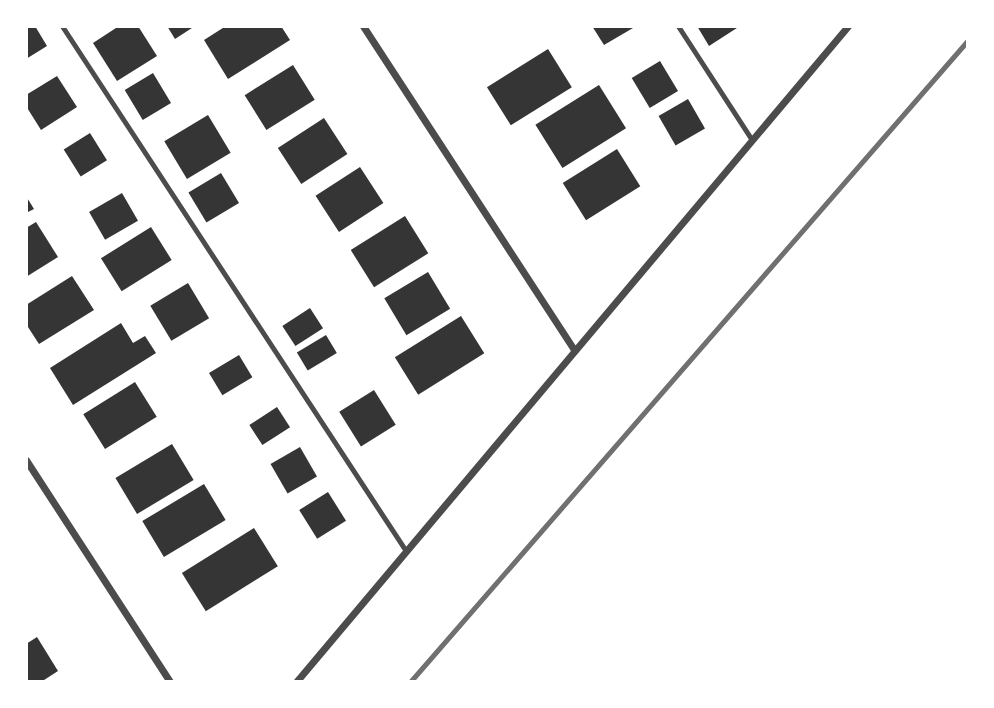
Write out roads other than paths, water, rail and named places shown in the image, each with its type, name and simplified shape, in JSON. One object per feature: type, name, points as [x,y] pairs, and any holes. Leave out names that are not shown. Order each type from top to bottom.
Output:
[{"type":"street","points":[[363,26],[574,350]]},
{"type":"street","points":[[296,682],[404,548],[848,26]]},
{"type":"street","points":[[26,460],[170,682]]},
{"type":"lane","points":[[62,26],[404,548]]},
{"type":"lane","points":[[678,26],[752,140]]},
{"type":"railway","points":[[410,682],[968,40]]}]
